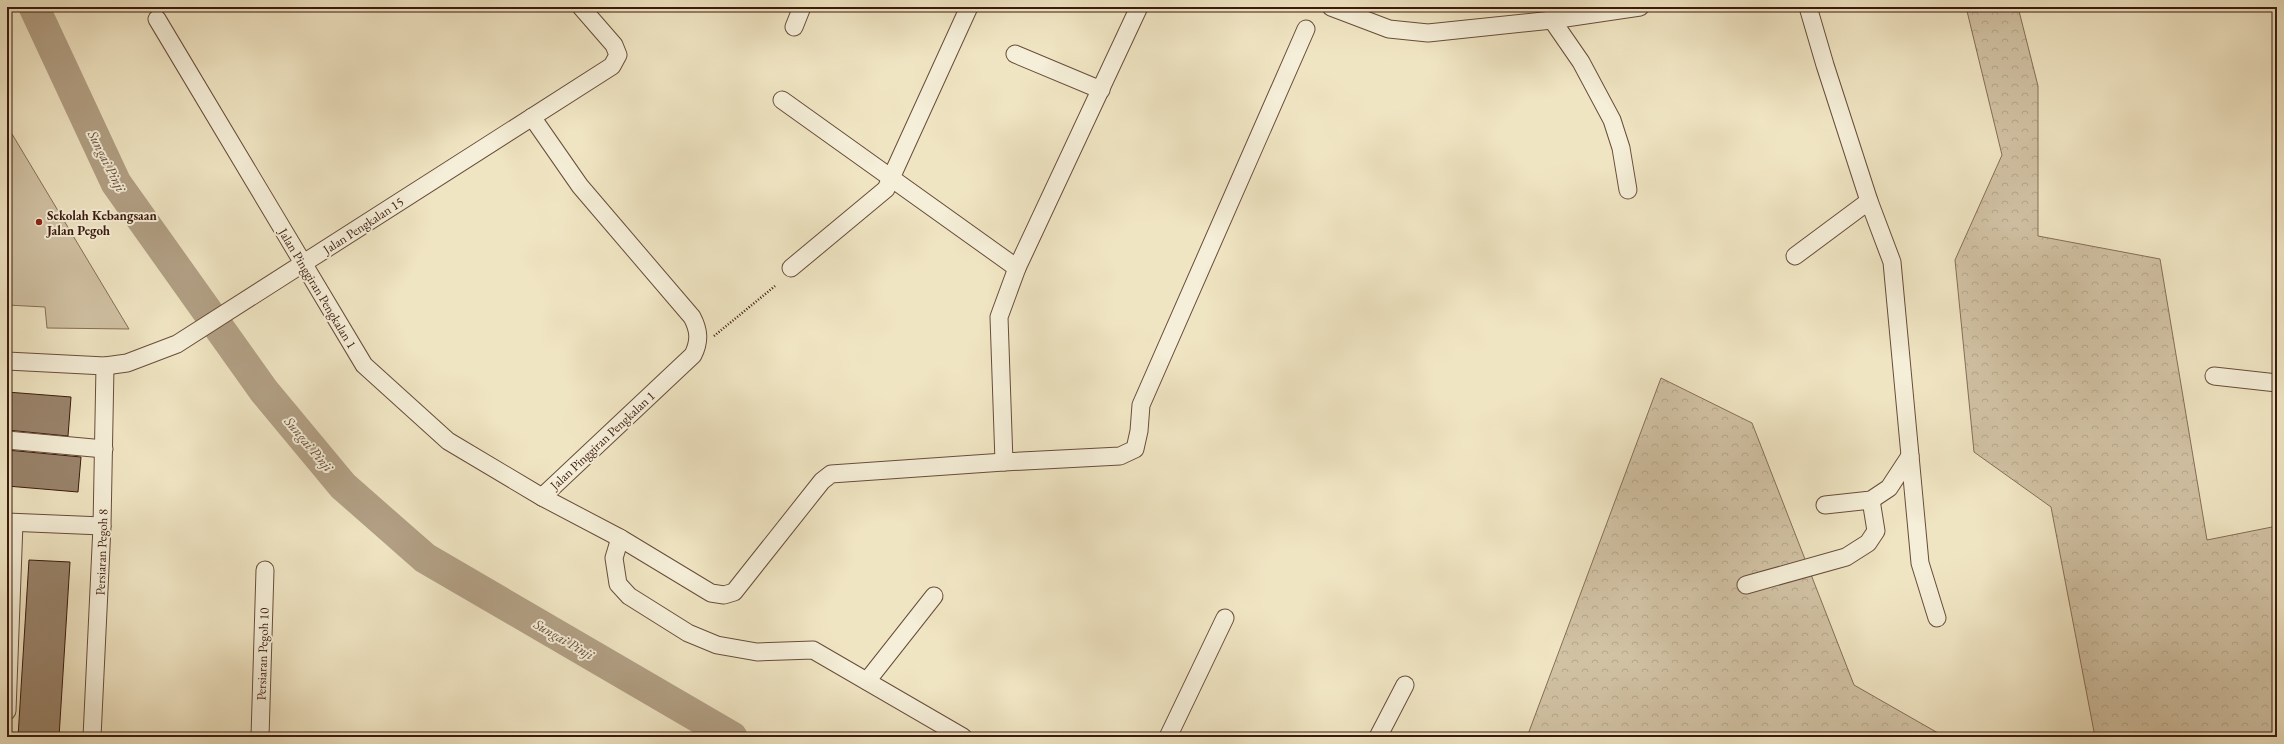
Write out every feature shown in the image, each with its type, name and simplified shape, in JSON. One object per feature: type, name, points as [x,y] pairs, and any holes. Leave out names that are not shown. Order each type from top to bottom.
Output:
[{"type":"street","name":"Jalan Pengkalan 15","points":[[7,361],[105,366],[127,363],[177,344],[612,66],[618,55],[614,45],[581,7]]},
{"type":"street","points":[[794,27],[802,7]]},
{"type":"street","points":[[791,268],[886,190],[970,7]]},
{"type":"street","points":[[1004,462],[999,317],[1017,268],[1139,7]]},
{"type":"street","points":[[1330,7],[1389,29],[1428,33],[1552,20],[1640,7]]},
{"type":"street","points":[[1808,7],[1824,65],[1869,201],[1892,262],[1920,563],[1937,618]]},
{"type":"street","name":"Jalan Pinggiran Pengkalan 1","points":[[157,19],[364,365],[448,441],[542,497],[693,355],[699,340]]},
{"type":"street","points":[[1552,20],[1581,62],[1612,120],[1621,148],[1628,190]]},
{"type":"street","points":[[542,497],[620,538],[711,593],[724,595],[734,592],[822,481],[831,474],[1004,462],[1120,456],[1135,449],[1139,431],[1141,405],[1306,28]]},
{"type":"street","points":[[1015,54],[1100,90]]},
{"type":"street","points":[[782,100],[1017,268]]},
{"type":"street","points":[[532,117],[580,186],[692,317],[698,328],[699,340]]},
{"type":"street","points":[[1795,256],[1869,201]]},
{"type":"street","name":"Persiaran Pegoh 8","points":[[92,737],[102,526],[105,366]]},
{"type":"street","points":[[2214,376],[2277,383]]},
{"type":"street","points":[[7,440],[104,449]]},
{"type":"street","points":[[1825,506],[1871,500],[1889,488],[1910,456]]},
{"type":"street","points":[[1746,584],[1846,557],[1868,543],[1876,531],[1871,500]]},
{"type":"street","points":[[7,711],[10,522],[102,526]]},
{"type":"street","points":[[620,538],[614,558],[618,584],[630,596],[682,630],[717,645],[757,652],[813,650],[963,737]]},
{"type":"street","name":"Persiaran Pegoh 10","points":[[260,737],[264,570]]},
{"type":"street","points":[[867,681],[934,596]]},
{"type":"street","points":[[1168,737],[1225,618]]},
{"type":"street","points":[[1378,737],[1405,685]]},
{"type":"path","points":[[699,340],[711,339],[775,286]]},
{"type":"green space","points":[[1966,7],[2018,7],[2038,86],[2038,236],[2160,259],[2207,540],[2277,526],[2277,737],[2095,737],[2051,507],[1974,452],[1955,260],[2002,155]]},
{"type":"green space","name":"Sekolah Kebangsaan Jalan Pegoh","points":[[7,134],[12,134],[129,329],[47,328],[45,307],[7,305]]},
{"type":"green space","points":[[1661,378],[1752,423],[1854,685],[1945,737],[1527,737]]},
{"type":"building","points":[[7,392],[71,397],[68,436],[7,430]]},
{"type":"building","points":[[7,450],[81,457],[78,492],[7,486]]},
{"type":"building","points":[[29,560],[70,562],[59,737],[18,737]]},
{"type":"waterway","name":"Sungai Pinji","points":[[34,7],[116,183],[264,391],[343,486],[425,558],[732,737]]},
{"type":"place","name":"Sekolah Kebangsaan Jalan Pegoh","points":[[39,222]]}]
